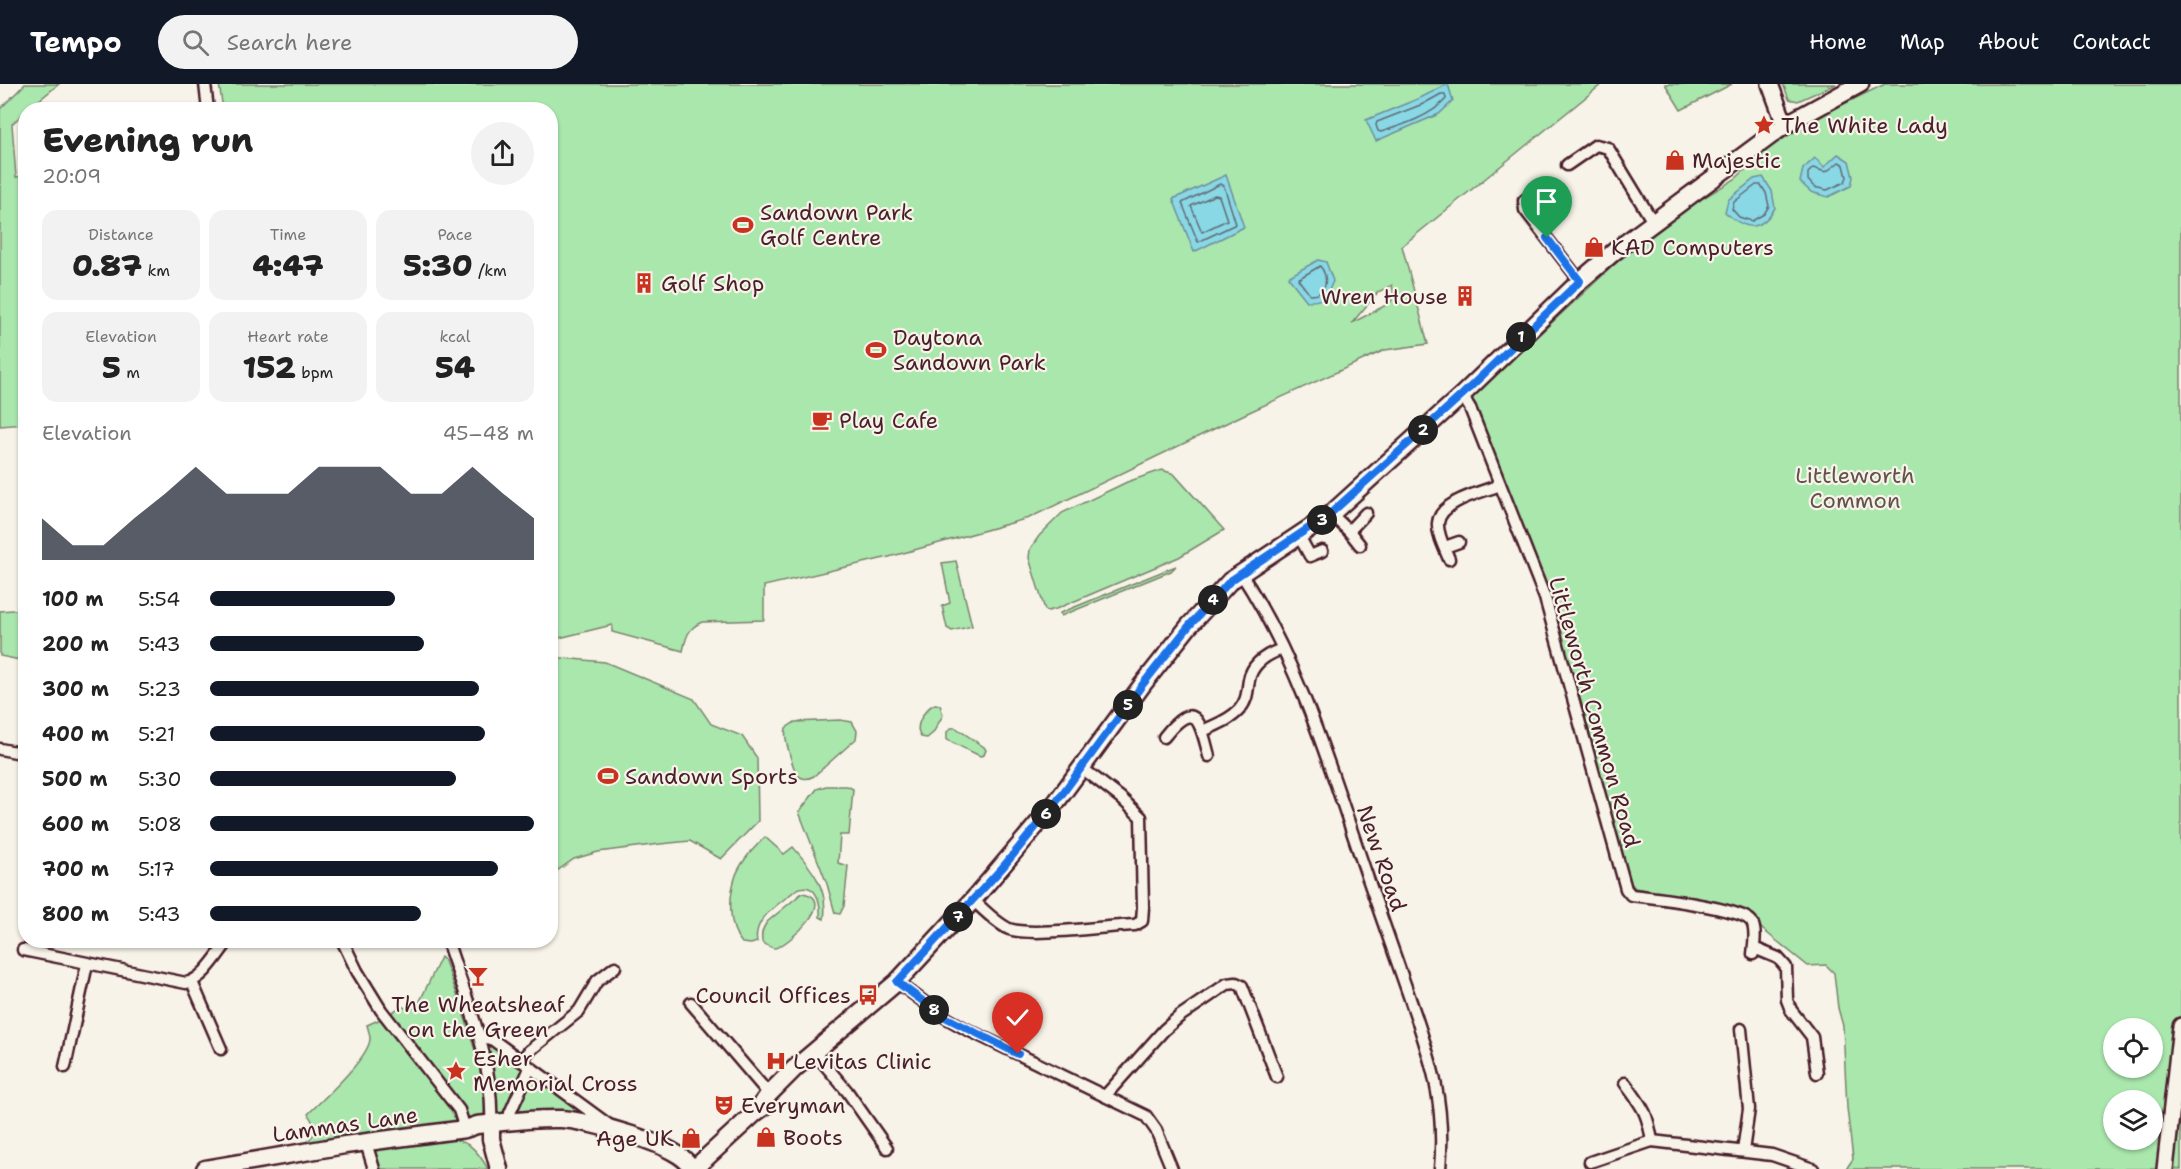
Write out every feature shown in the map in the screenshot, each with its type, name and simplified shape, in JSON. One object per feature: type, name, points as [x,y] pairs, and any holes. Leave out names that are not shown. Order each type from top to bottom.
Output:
[{"type":"main road","points":[[670,1150],[687,1162],[692,1169],[756,1112],[788,1089],[844,1028],[897,982],[1003,867],[1082,768],[1143,684],[1189,626],[1240,572],[1299,536],[1331,513],[1462,395],[1580,281],[1653,222],[1785,125],[1860,84]]},
{"type":"main road","points":[[756,1112],[769,1094],[817,1055]]},
{"type":"main road","name":"Lammas Lane","points":[[206,1169],[251,1165],[366,1143],[490,1124],[544,1119],[575,1120],[614,1130],[670,1150]]},
{"type":"main road","points":[[495,1152],[499,1138],[510,1122]]},
{"type":"main road","points":[[490,1124],[499,1169]]},
{"type":"main road","points":[[465,1129],[481,1137],[495,1152]]},
{"type":"main road","points":[[670,1150],[710,1154]]},
{"type":"street","points":[[205,84],[207,102]]},
{"type":"street","points":[[1770,84],[1785,125]]},
{"type":"street","points":[[1567,165],[1596,145],[1608,148],[1653,222]]},
{"type":"street","points":[[1543,186],[1524,201],[1525,210],[1580,281]]},
{"type":"street","name":"Littleworth Common Road","points":[[1462,395],[1470,408],[1545,598],[1626,889],[1631,895],[1681,902],[1741,915],[1751,922],[1754,933],[1753,951],[1778,958],[1786,967],[1787,1000],[1791,1010],[1812,1037],[1817,1073]]},
{"type":"street","points":[[1449,559],[1438,524],[1440,515],[1446,507],[1500,485]]},
{"type":"street","points":[[1331,513],[1360,545]]},
{"type":"street","points":[[1349,531],[1366,513]]},
{"type":"street","points":[[1299,536],[1310,556],[1322,551]]},
{"type":"street","points":[[1445,547],[1459,542]]},
{"type":"street","name":"New Road","points":[[1240,572],[1262,608],[1282,649],[1318,735],[1430,1057],[1439,1093],[1442,1121],[1440,1169]]},
{"type":"street","points":[[1203,731],[1232,716],[1246,700],[1249,679],[1259,661],[1282,649]]},
{"type":"street","points":[[1164,737],[1174,724],[1187,715],[1194,717],[1203,731],[1209,756]]},
{"type":"street","points":[[1232,716],[1237,726]]},
{"type":"street","points":[[0,749],[18,752]]},
{"type":"street","points":[[973,900],[1002,926],[1012,930],[1038,931],[1135,925],[1142,921],[1141,817],[1121,798],[1082,768]]},
{"type":"street","points":[[23,950],[179,982],[192,982],[203,973],[223,948]]},
{"type":"street","points":[[346,948],[381,1010],[459,1110],[465,1129]]},
{"type":"street","points":[[450,948],[479,1035],[487,1069],[490,1124]]},
{"type":"street","points":[[65,1067],[87,964]]},
{"type":"street","points":[[510,1122],[510,1113],[529,1051],[579,1011],[597,981],[615,967]]},
{"type":"street","points":[[192,982],[221,1049]]},
{"type":"street","points":[[897,982],[943,1016],[966,1029],[1146,1116],[1152,1122],[1172,1169]]},
{"type":"street","points":[[1105,1096],[1172,1023],[1227,984],[1236,983],[1242,986],[1277,1077]]},
{"type":"street","points":[[691,1003],[769,1094]]},
{"type":"street","points":[[2165,1169],[2181,1026]]},
{"type":"street","points":[[1741,1029],[1749,1109],[1743,1151]]},
{"type":"street","points":[[479,1035],[493,1040],[614,1130]]},
{"type":"street","points":[[817,1055],[847,1090],[886,1148]]},
{"type":"street","points":[[1626,1081],[1644,1108],[1652,1141]]},
{"type":"street","points":[[1590,1162],[1652,1141],[1772,1155],[1812,1169]]},
{"type":"street","points":[[366,1143],[374,1169]]},
{"type":"green space","points":[[25,84],[59,84],[37,102],[18,102],[18,118],[12,124],[16,177],[18,177],[18,425],[0,426],[0,109]]},
{"type":"green space","points":[[219,84],[1602,84],[1402,246],[1428,344],[1385,350],[1245,414],[1029,518],[889,557],[764,586],[764,620],[702,622],[688,634],[683,651],[612,632],[612,625],[558,638],[558,102],[222,102]],"holes":[[[1392,285],[1394,296],[1390,303],[1352,323],[1378,292]]]},
{"type":"green space","points":[[1665,84],[1732,84],[1681,110]]},
{"type":"green space","points":[[1783,84],[1836,84],[1798,101],[1789,99]]},
{"type":"green space","name":"Littleworth Common","points":[[1885,84],[2181,84],[2181,1169],[1846,1169],[1853,1159],[1847,1108],[1843,1026],[1838,1008],[1834,973],[1826,965],[1808,966],[1762,929],[1751,912],[1741,908],[1635,888],[1627,879],[1549,593],[1472,400],[1474,395],[1617,262],[1698,201],[1735,179],[1774,144],[1833,109]]},
{"type":"green space","points":[[1162,470],[1174,474],[1224,530],[1179,557],[1056,609],[1045,610],[1029,558],[1030,549],[1039,536],[1062,513],[1127,482]]},
{"type":"green space","points":[[956,561],[972,626],[952,631],[947,628],[942,606],[950,603],[942,563]]},
{"type":"green space","points":[[1176,566],[1171,571],[1061,616],[1060,613]]},
{"type":"green space","points":[[18,610],[18,660],[0,656],[0,611]]},
{"type":"green space","points":[[558,658],[605,662],[694,699],[711,724],[742,736],[757,758],[758,821],[721,859],[690,841],[598,852],[574,859],[558,870]]},
{"type":"green space","points":[[935,704],[940,705],[943,715],[933,733],[927,738],[921,737],[919,723],[927,710]]},
{"type":"green space","points":[[840,720],[852,722],[857,731],[856,739],[814,776],[803,778],[799,776],[789,752],[786,728],[795,722]]},
{"type":"green space","points":[[951,728],[956,728],[984,747],[986,750],[984,755],[980,756],[947,740],[947,732]]},
{"type":"green space","points":[[826,786],[847,786],[853,789],[849,835],[840,835],[838,863],[848,866],[844,906],[840,914],[835,913],[827,884],[799,812],[817,789]]},
{"type":"green space","points":[[765,837],[784,854],[793,847],[812,871],[824,898],[824,919],[820,917],[820,905],[816,894],[813,890],[803,887],[797,889],[763,918],[757,933],[757,942],[742,943],[737,936],[732,919],[731,901],[734,883],[745,859]]},
{"type":"green space","points":[[802,893],[813,897],[816,903],[808,922],[790,939],[775,948],[762,942],[762,932],[767,922]]},
{"type":"green space","points":[[441,957],[445,961],[473,1042],[484,1089],[485,1107],[482,1119],[471,1121],[390,1014],[401,1006],[410,1010],[418,1005]]},
{"type":"green space","points":[[383,1018],[452,1105],[456,1120],[454,1123],[305,1145],[317,1130],[308,1114],[362,1057],[370,1039],[367,1025]]},
{"type":"green space","points":[[489,1042],[525,1070],[507,1115],[500,1116],[496,1108],[487,1044]]},
{"type":"green space","points":[[534,1075],[601,1122],[514,1115],[531,1076]]},
{"type":"green space","points":[[452,1139],[470,1146],[488,1169],[378,1169],[374,1151],[376,1149]]},
{"type":"water","points":[[1448,84],[1453,101],[1439,114],[1376,141],[1366,120]]},
{"type":"water","points":[[1838,154],[1849,161],[1853,177],[1851,186],[1828,197],[1811,192],[1800,182],[1803,169],[1815,158],[1824,167]]},
{"type":"water","points":[[1226,175],[1244,227],[1194,252],[1173,199]]},
{"type":"water","points":[[1763,177],[1772,191],[1775,208],[1764,221],[1758,225],[1746,225],[1725,212],[1728,200],[1754,179]]},
{"type":"water","points":[[1318,260],[1326,262],[1333,281],[1324,297],[1307,301],[1288,277]]},
{"type":"place","name":"The White Lady","points":[[1764,125]]},
{"type":"place","name":"Majestic","points":[[1675,160]]},
{"type":"place","name":"Sandown Park Golf Centre","points":[[743,225]]},
{"type":"place","name":"KAD Computers","points":[[1594,247]]},
{"type":"place","name":"Golf Shop","points":[[644,283]]},
{"type":"place","name":"Wren House","points":[[1465,296]]},
{"type":"place","name":"Daytona Sandown Park","points":[[876,350]]},
{"type":"place","name":"Play Cafe","points":[[822,420]]},
{"type":"place","name":"Sandown Sports","points":[[608,776]]},
{"type":"place","name":"The Wheatsheaf on the Green","points":[[478,976]]},
{"type":"place","name":"Council Offices","points":[[868,995]]},
{"type":"place","name":"Levitas Clinic","points":[[776,1061]]},
{"type":"place","name":"Esher Memorial Cross","points":[[456,1071]]},
{"type":"place","name":"Everyman","points":[[724,1105]]},
{"type":"place","name":"Boots","points":[[766,1137]]},
{"type":"place","name":"Age UK","points":[[691,1138]]},
{"type":"route","points":[[1018,1054],[943,1016],[897,982],[1003,867],[1057,801],[1189,626],[1230,581],[1240,572],[1306,532],[1331,513],[1462,395],[1580,281],[1547,238]]}]
